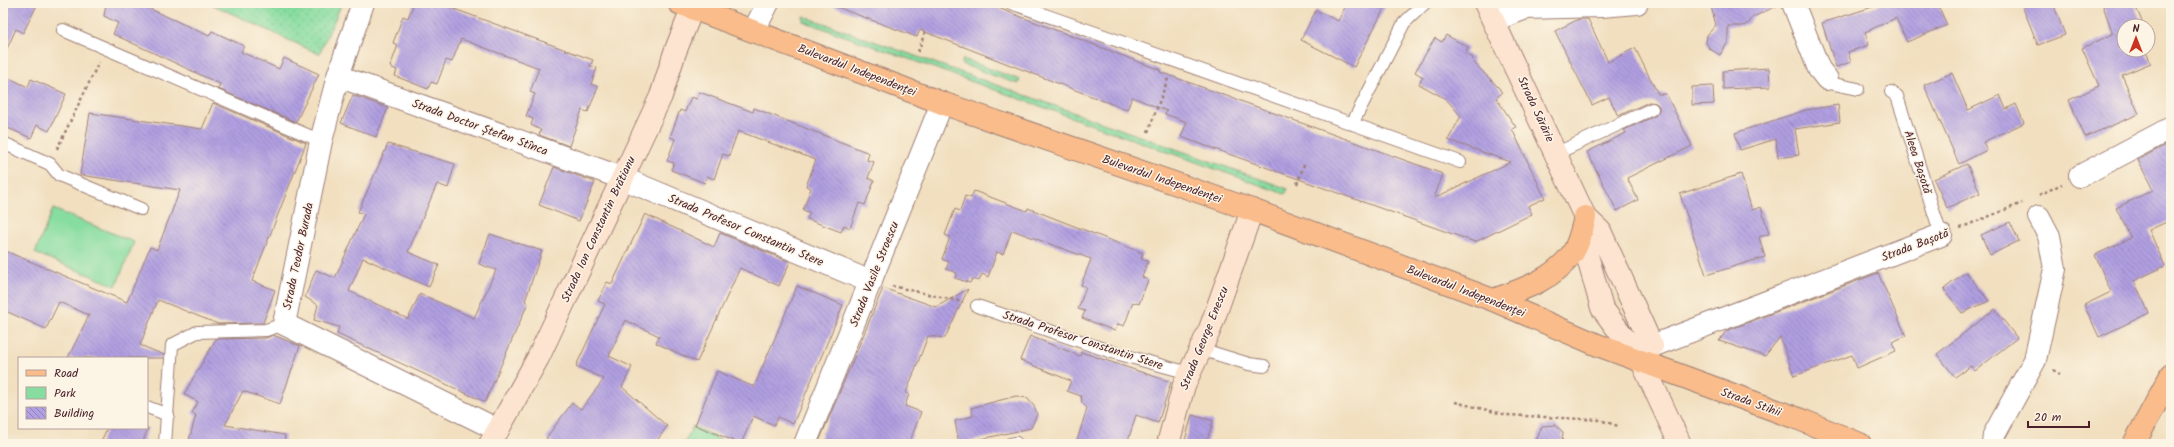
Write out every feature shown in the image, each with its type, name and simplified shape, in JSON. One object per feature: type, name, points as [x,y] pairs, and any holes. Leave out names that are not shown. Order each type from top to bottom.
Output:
[{"type":"main road","name":"Bulevardul Independenței","points":[[686,5],[942,103],[1252,210],[1492,300],[1600,346],[1647,354]]},
{"type":"main road","points":[[1492,300],[1527,287],[1552,274],[1572,254],[1585,217]]},
{"type":"main road","name":"Strada Stihii","points":[[1647,354],[1860,444]]},
{"type":"main road","points":[[2134,444],[2171,375]]},
{"type":"street","name":"Strada Teodor Burada","points":[[363,3],[338,76],[321,141],[284,324],[494,437]]},
{"type":"street","points":[[754,30],[768,3]]},
{"type":"street","points":[[1490,12],[1526,8],[1600,6],[1637,3]]},
{"type":"street","points":[[1793,3],[1819,69],[1826,79]]},
{"type":"street","name":"Strada Ion Constantin Brătianu","points":[[494,437],[538,358],[661,96],[675,52],[686,5]]},
{"type":"street","name":"Strada Sărărie","points":[[1490,12],[1557,153],[1585,217],[1587,255],[1602,308],[1647,354]]},
{"type":"street","name":"Strada Doctor Ștefan Stînca","points":[[338,76],[622,178]]},
{"type":"street","name":"Strada Vasile Stroescu","points":[[805,444],[942,103]]},
{"type":"street","points":[[2080,176],[2171,128]]},
{"type":"street","name":"Strada Profesor Constantin Stere","points":[[622,178],[871,282]]},
{"type":"street","points":[[1993,444],[1994,435],[2035,360],[2055,269],[2049,236],[2032,206]]},
{"type":"street","name":"Strada George Enescu","points":[[1168,444],[1189,373],[1210,329],[1252,210]]},
{"type":"street","name":"Strada Sărărie","points":[[1585,217],[1600,231],[1680,444]]},
{"type":"street","name":"Strada Bașotă","points":[[1647,354],[1941,235]]},
{"type":"lane","points":[[1011,3],[1174,62],[1460,162]]},
{"type":"lane","points":[[1352,124],[1404,23],[1425,3]]},
{"type":"lane","points":[[63,30],[321,141]]},
{"type":"lane","points":[[1826,79],[1834,84],[1858,88]]},
{"type":"lane","name":"Aleea Bașotă","points":[[1891,92],[1897,96],[1941,235]]},
{"type":"lane","points":[[1557,153],[1652,109]]},
{"type":"lane","points":[[3,143],[50,164],[59,175],[141,209]]},
{"type":"lane","name":"Strada Profesor Constantin Stere","points":[[977,306],[1112,352],[1189,373]]},
{"type":"lane","points":[[166,444],[172,345],[197,332],[266,330],[284,324]]},
{"type":"lane","points":[[1200,349],[1248,364],[1264,366]]},
{"type":"lane","points":[[148,406],[168,416]]},
{"type":"path","points":[[918,52],[925,32]]},
{"type":"path","points":[[50,164],[105,48]]},
{"type":"path","points":[[1148,132],[1174,62]]},
{"type":"path","points":[[1297,184],[1304,165]]},
{"type":"path","name":"Strada Bașotă","points":[[1941,235],[2032,206],[2080,176]]},
{"type":"path","points":[[871,282],[977,306]]},
{"type":"path","points":[[1455,402],[1507,415],[1600,420],[1618,426]]},
{"type":"green space","points":[[209,3],[342,3],[319,54]]},
{"type":"green space","points":[[803,16],[1288,189],[1285,194],[803,21]]},
{"type":"green space","points":[[963,59],[1020,80],[1018,84],[961,64]]},
{"type":"green space","points":[[53,209],[134,242],[116,286],[35,253]]},
{"type":"green space","points":[[693,426],[729,444],[684,444]]},
{"type":"building","points":[[3,3],[38,3],[23,33],[16,29],[3,57]]},
{"type":"building","points":[[106,3],[137,3],[209,36],[212,31],[244,46],[241,52],[279,69],[284,58],[319,74],[296,122],[218,89],[220,84],[113,34],[118,23],[104,16]]},
{"type":"building","points":[[414,3],[438,3],[593,60],[590,66],[597,68],[591,84],[598,87],[588,112],[582,110],[569,146],[539,135],[541,130],[531,125],[533,119],[526,116],[535,94],[530,92],[539,68],[461,39],[452,62],[446,60],[437,84],[431,82],[428,89],[395,76],[397,70],[390,67],[398,45],[393,43],[403,16],[408,18]]},
{"type":"building","points":[[831,3],[985,3],[1160,70],[1160,72],[1443,174],[1434,198],[1511,162],[1448,140],[1461,116],[1446,99],[1419,84],[1423,77],[1415,72],[1435,38],[1442,42],[1446,35],[1468,47],[1465,53],[1473,58],[1472,61],[1499,88],[1502,93],[1496,98],[1516,127],[1512,129],[1545,198],[1528,206],[1532,214],[1475,242],[1181,137],[1187,122],[1165,114],[1167,111],[1132,97],[1127,110],[920,30],[917,37],[831,5]]},
{"type":"building","points":[[1347,3],[1387,3],[1354,67],[1301,40],[1316,10],[1338,21]]},
{"type":"building","points":[[1710,3],[1781,4],[1753,17],[1749,23],[1743,26],[1728,26],[1728,42],[1720,55],[1710,49],[1706,43],[1707,35],[1716,25]]},
{"type":"building","points":[[1885,3],[1937,3],[1947,25],[1907,42],[1896,18],[1865,32],[1869,45],[1848,52],[1851,62],[1836,67],[1822,23]]},
{"type":"building","points":[[2021,3],[2053,3],[2065,35],[2038,45]]},
{"type":"building","points":[[2102,3],[2134,3],[2141,18],[2116,18],[2116,58],[2149,58],[2151,63],[2122,75],[2139,114],[2085,137],[2069,100],[2099,86],[2082,48],[2113,34]]},
{"type":"building","points":[[1579,19],[1588,19],[1608,62],[1635,48],[1658,94],[1666,94],[1692,146],[1627,178],[1638,200],[1617,211],[1587,152],[1626,133],[1624,130],[1655,116],[1659,110],[1659,106],[1656,103],[1649,102],[1618,116],[1609,97],[1592,105],[1555,31]]},
{"type":"building","points":[[1769,68],[1770,87],[1723,89],[1723,71]]},
{"type":"building","points":[[1952,73],[1968,110],[2000,95],[2006,109],[2016,104],[2024,123],[1983,142],[1987,150],[1959,164],[1924,85]]},
{"type":"building","points":[[3,75],[28,87],[31,79],[66,94],[49,131],[37,125],[31,138],[3,126]]},
{"type":"building","points":[[1713,86],[1714,104],[1692,105],[1692,87]]},
{"type":"building","points":[[699,92],[753,112],[754,108],[869,153],[867,160],[874,162],[868,178],[874,181],[865,205],[859,203],[850,228],[844,225],[841,232],[807,219],[810,213],[803,210],[811,188],[806,186],[816,160],[738,131],[729,156],[723,154],[714,179],[707,176],[705,183],[671,170],[674,163],[667,161],[675,139],[670,137],[680,110],[685,112],[691,97],[697,99]]},
{"type":"building","points":[[353,95],[388,108],[376,137],[341,123]]},
{"type":"building","points":[[213,103],[306,143],[252,281],[275,290],[263,323],[218,324],[158,300],[140,345],[164,355],[164,358],[68,357],[89,315],[59,302],[46,329],[3,310],[3,250],[127,302],[150,247],[157,250],[180,190],[80,175],[90,113],[202,129]]},
{"type":"building","points":[[1838,105],[1840,122],[1795,129],[1799,155],[1778,158],[1776,139],[1740,150],[1735,133],[1806,110]]},
{"type":"building","points":[[2171,142],[2171,220],[2149,230],[2165,266],[2134,281],[2149,313],[2099,337],[2084,305],[2111,292],[2095,255],[2131,238],[2116,208],[2153,190],[2138,160]]},
{"type":"building","points":[[388,144],[455,164],[448,188],[437,184],[408,252],[439,265],[429,287],[363,258],[349,291],[408,319],[420,294],[474,318],[496,270],[479,264],[490,234],[542,251],[525,301],[528,303],[485,402],[337,334],[339,327],[314,320],[318,305],[305,297],[316,270],[335,278],[364,214],[358,212]]},
{"type":"building","points":[[1967,164],[1980,193],[1947,208],[1934,179]]},
{"type":"building","points":[[554,167],[595,182],[579,221],[539,205]]},
{"type":"building","points":[[1741,174],[1752,210],[1761,207],[1769,234],[1759,237],[1765,257],[1706,275],[1680,194]]},
{"type":"building","points":[[974,191],[1027,211],[1028,208],[1143,253],[1141,259],[1148,261],[1142,277],[1148,280],[1139,304],[1133,302],[1124,326],[1118,324],[1115,331],[1082,318],[1085,311],[1078,309],[1086,287],[1081,285],[1091,259],[1012,230],[1003,254],[997,252],[988,277],[982,274],[979,281],[972,279],[970,283],[955,278],[957,273],[946,269],[949,262],[942,259],[950,237],[945,235],[955,209],[960,211],[965,196],[971,198]]},
{"type":"building","points":[[645,214],[714,247],[720,233],[790,262],[779,286],[740,268],[697,362],[656,343],[659,336],[625,320],[609,356],[632,367],[622,387],[667,426],[655,444],[555,444],[546,438],[572,403],[581,409],[604,379],[576,366],[605,304],[598,301],[607,282],[612,284]]},
{"type":"building","points":[[2010,222],[2019,241],[1990,255],[1981,235]]},
{"type":"building","points":[[1966,272],[1989,301],[1962,313],[1944,289]]},
{"type":"building","points":[[1878,273],[1906,336],[1892,342],[1896,351],[1857,368],[1852,355],[1794,376],[1780,337],[1765,356],[1719,341],[1726,331]]},
{"type":"building","points":[[797,286],[843,305],[793,424],[778,417],[774,425],[753,416],[741,444],[695,425],[717,371],[754,387]]},
{"type":"building","points":[[883,288],[936,307],[968,289],[945,338],[928,336],[906,393],[909,394],[905,406],[921,412],[909,444],[874,444],[864,442],[862,444],[818,444]]},
{"type":"building","points":[[1995,309],[2017,338],[1975,371],[1971,366],[1955,377],[1937,354]]},
{"type":"building","points":[[273,335],[300,346],[280,404],[243,391],[225,425],[285,435],[284,444],[188,444],[196,415],[192,413],[198,402],[184,394],[216,339],[266,338]]},
{"type":"building","points":[[1030,336],[1080,356],[1081,352],[1171,382],[1158,423],[1136,415],[1127,444],[1076,444],[1087,408],[1082,403],[1081,396],[1067,391],[1071,381],[1020,360]]},
{"type":"building","points":[[1016,396],[1027,398],[1034,406],[1037,414],[1031,428],[959,444],[955,421],[973,416],[971,408]]},
{"type":"building","points":[[1192,415],[1213,421],[1206,444],[1184,444]]},
{"type":"building","points":[[1555,425],[1563,432],[1562,444],[1535,444],[1542,426]]},
{"type":"building","points":[[107,429],[148,429],[142,444],[100,444]]}]
